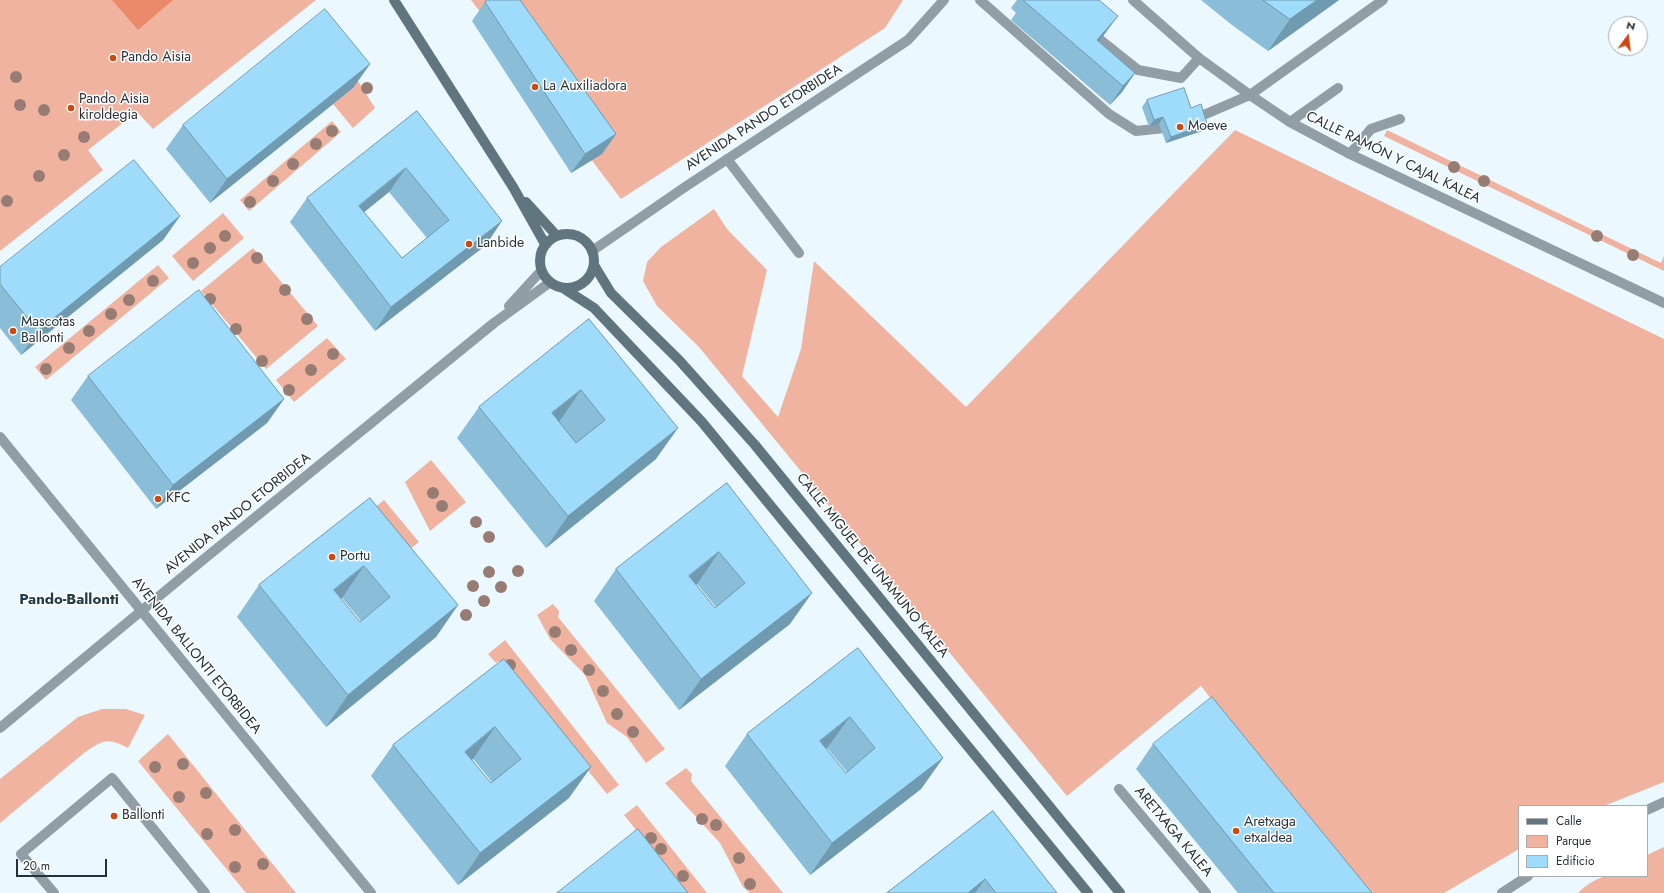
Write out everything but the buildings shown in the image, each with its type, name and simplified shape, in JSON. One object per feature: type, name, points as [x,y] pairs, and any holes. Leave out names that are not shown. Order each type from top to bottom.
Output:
[{"type":"street","points":[[394,0],[513,187],[545,244]]},
{"type":"street","name":"AVENIDA PANDO ETORBIDEA","points":[[592,251],[727,159],[908,40],[944,0]]},
{"type":"street","points":[[980,0],[1109,114],[1136,131],[1172,128],[1250,95],[1383,0]]},
{"type":"street","name":"CALLE RAMÓN Y CAJAL KALEA","points":[[1133,0],[1199,58],[1290,122],[1350,154],[1664,303]]},
{"type":"street","points":[[1082,25],[1138,70],[1181,78],[1199,58]]},
{"type":"street","points":[[1290,122],[1338,88]]},
{"type":"street","points":[[1350,154],[1371,129],[1400,119]]},
{"type":"street","points":[[727,159],[799,253]]},
{"type":"street","points":[[513,187],[557,236]]},
{"type":"street","points":[[592,251],[584,240],[571,234],[557,236],[545,244],[540,257],[541,271],[549,283],[563,288],[594,308],[702,422],[1088,893]]},
{"type":"street","name":"CALLE MIGUEL DE UNAMUNO KALEA","points":[[592,251],[594,265],[611,293],[679,360],[755,445],[1120,893]]},
{"type":"street","points":[[563,288],[577,287],[588,279],[594,265]]},
{"type":"street","name":"AVENIDA PANDO ETORBIDEA","points":[[494,323],[541,271]]},
{"type":"street","name":"AVENIDA PANDO ETORBIDEA","points":[[0,728],[494,323],[549,283]]},
{"type":"street","name":"AVENIDA BALLONTI ETORBIDEA","points":[[0,437],[370,893]]},
{"type":"street","points":[[54,893],[21,854],[112,778],[205,893]]},
{"type":"street","name":"ARETXAGA KALEA","points":[[1119,789],[1206,893]]},
{"type":"street","points":[[1648,810],[1664,802]]},
{"type":"street","points":[[1502,893],[1526,877]]},
{"type":"green space","name":"Pando Aisia kiroldegia","points":[[0,0],[316,0],[153,129],[137,112],[88,150],[103,170],[0,251]]},
{"type":"green space","points":[[471,0],[903,0],[885,28],[621,199]]},
{"type":"green space","points":[[321,22],[375,108],[353,128],[333,104],[353,88]]},
{"type":"green space","points":[[332,121],[341,132],[249,211],[240,200]]},
{"type":"green space","points":[[1235,130],[1664,339],[1664,782],[1606,805],[1518,805],[1518,850],[1444,893],[1363,893],[1201,686],[1067,796],[699,347],[657,306],[643,281],[647,262],[661,247],[714,209],[727,229],[767,270],[742,376],[778,417],[801,349],[814,261],[966,407]]},
{"type":"green space","points":[[1387,130],[1661,263],[1664,256],[1664,271],[1384,136]]},
{"type":"green space","points":[[223,213],[244,238],[193,281],[172,256]]},
{"type":"green space","points":[[253,248],[318,326],[266,369],[201,291]]},
{"type":"green space","points":[[158,265],[169,278],[46,380],[35,367]]},
{"type":"green space","points":[[327,338],[346,359],[294,402],[276,380]]},
{"type":"green space","points":[[431,460],[466,502],[430,531],[405,482]]},
{"type":"green space","points":[[384,500],[419,542],[409,550],[374,508]]},
{"type":"green space","points":[[553,604],[559,611],[558,617],[665,749],[646,763],[627,737],[607,723],[585,675],[550,639],[537,615]]},
{"type":"green space","points":[[505,640],[619,785],[607,794],[499,661],[496,663],[488,654]]},
{"type":"green space","points":[[102,709],[126,709],[145,715],[128,748],[110,741],[96,745],[84,753],[0,823],[0,779],[78,717]]},
{"type":"green space","points":[[168,734],[296,893],[246,893],[138,761]]},
{"type":"green space","points":[[686,768],[692,774],[691,781],[783,893],[750,893],[743,887],[720,843],[665,783]]},
{"type":"green space","points":[[637,805],[707,893],[687,893],[624,815]]},
{"type":"green space","points":[[1664,847],[1664,893],[1578,893],[1594,881],[1606,877],[1648,877],[1648,855]]},
{"type":"shaded area","points":[[112,0],[173,0],[138,30]]},
{"type":"place","name":"Pando Aisia","points":[[113,58]]},
{"type":"place","name":"La Auxiliadora","points":[[535,87]]},
{"type":"place","name":"Pando Aisia kiroldegia","points":[[71,108]]},
{"type":"place","name":"Moeve","points":[[1180,127]]},
{"type":"place","name":"Lanbide","points":[[469,244]]},
{"type":"place","name":"Mascotas Ballonti","points":[[13,331]]},
{"type":"place","name":"KFC","points":[[158,499]]},
{"type":"place","name":"Portu","points":[[332,557]]},
{"type":"place","name":"Ballonti","points":[[114,816]]},
{"type":"place","name":"Aretxaga etxaldea","points":[[1236,831]]},
{"type":"district","name":"Pando-Ballonti","points":[[69,600]]}]
